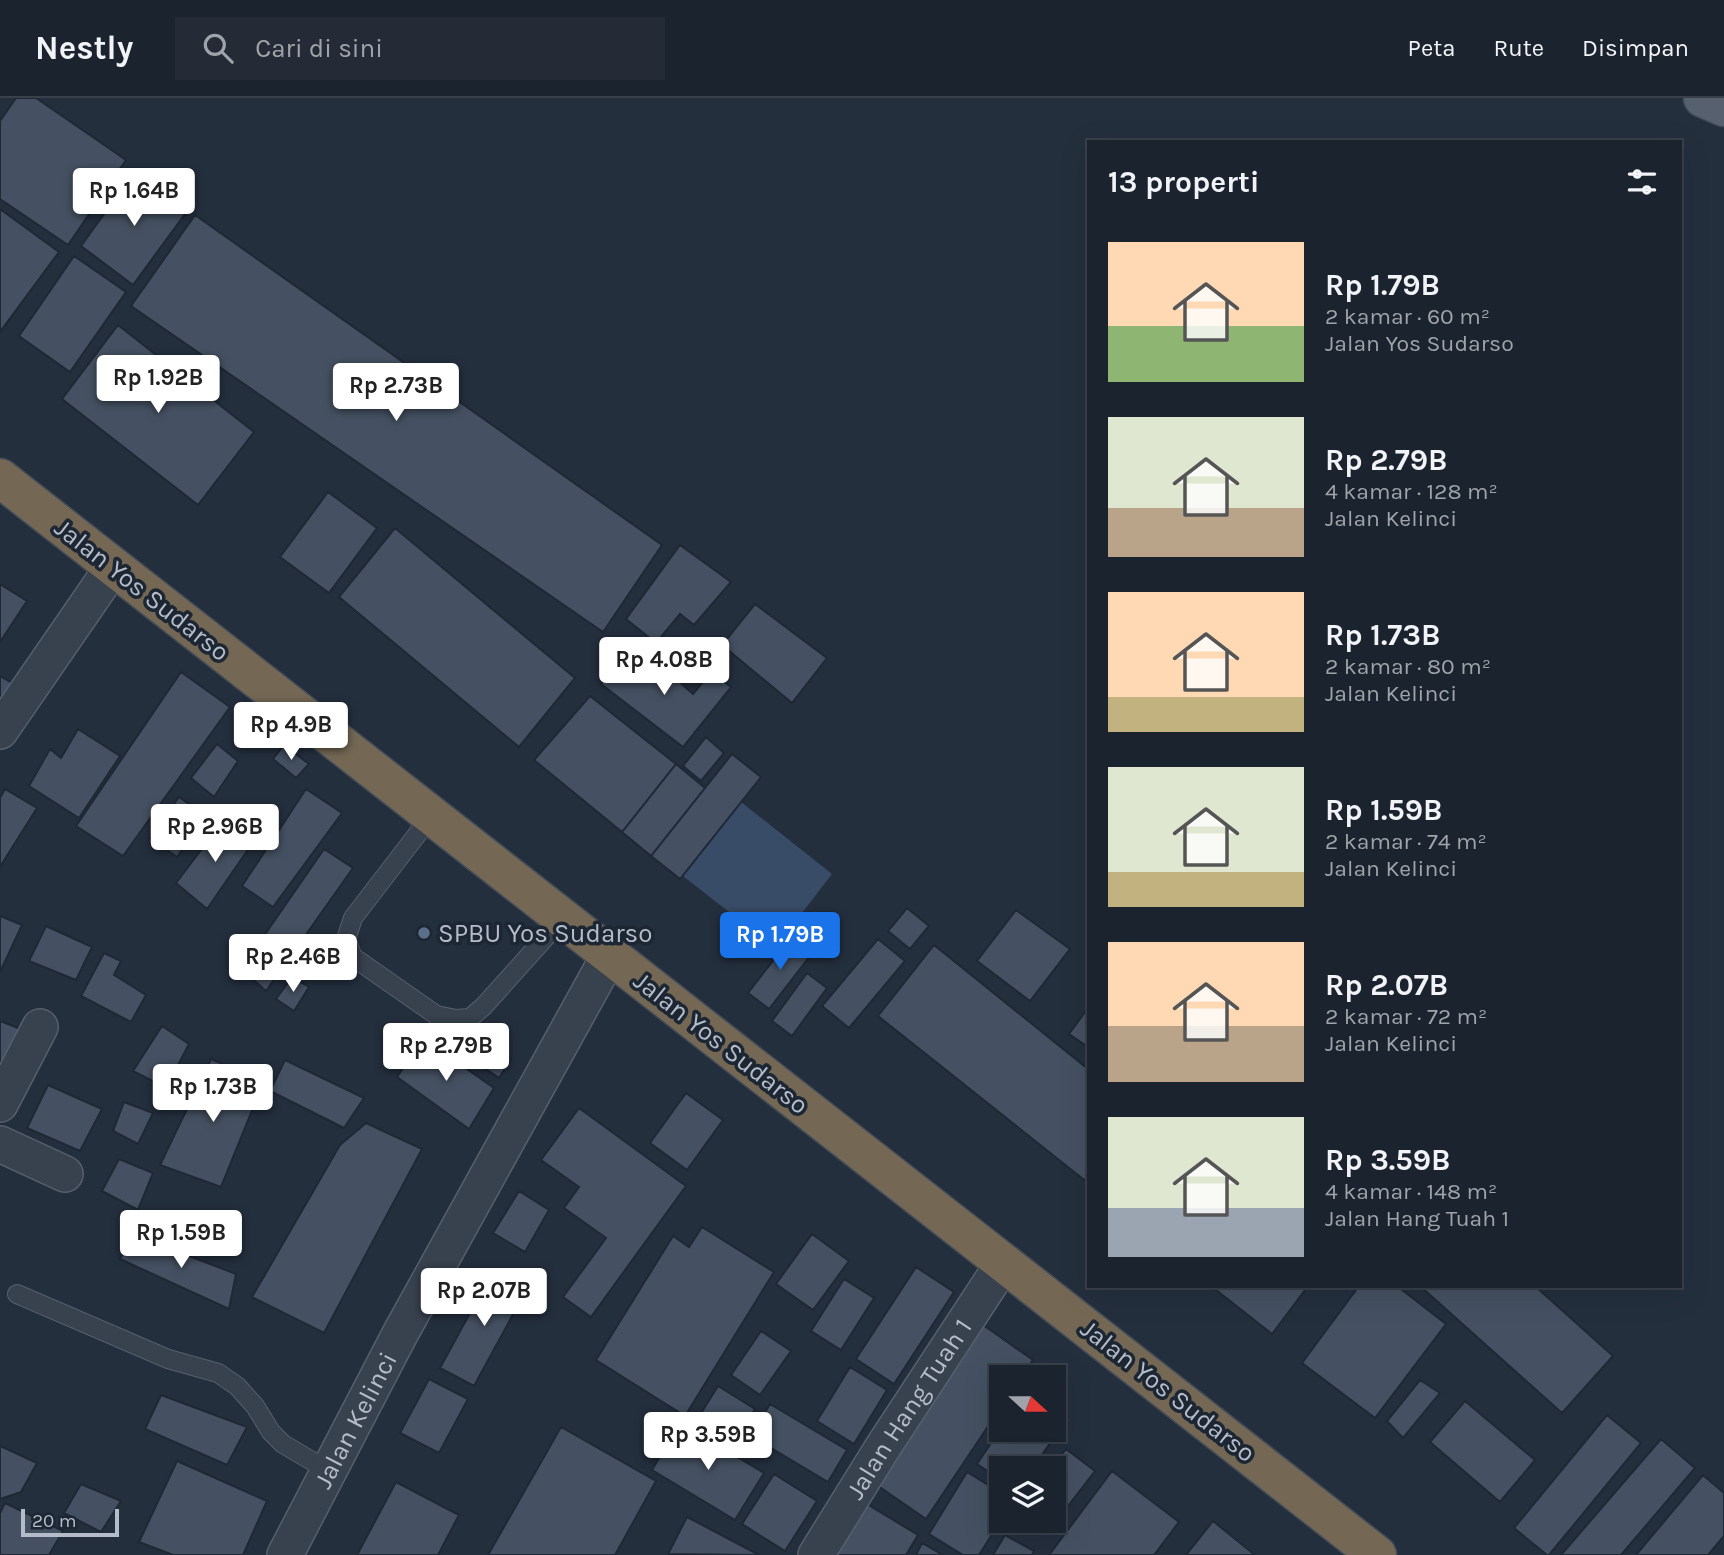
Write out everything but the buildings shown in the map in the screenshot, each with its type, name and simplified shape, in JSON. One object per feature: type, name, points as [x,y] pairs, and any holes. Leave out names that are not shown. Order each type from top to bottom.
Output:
[{"type":"highway","name":"Jalan Yos Sudarso","points":[[0,478],[1377,1555]]},
{"type":"main road","points":[[1703,98],[1724,107]]},
{"type":"street","points":[[0,731],[113,567]]},
{"type":"street","name":"Jalan Kelinci","points":[[285,1555],[400,1334],[609,956]]},
{"type":"street","points":[[0,1104],[40,1027]]},
{"type":"street","points":[[0,1144],[65,1174]]},
{"type":"street","name":"Jalan Hang Tuah 1","points":[[816,1555],[1003,1264]]},
{"type":"lane","points":[[432,815],[353,918],[346,939],[353,957],[436,1015],[456,1019],[470,1018],[484,1007],[562,919]]},
{"type":"lane","points":[[17,1294],[168,1359],[218,1373],[237,1386],[283,1444],[329,1471]]},
{"type":"water","points":[[741,802],[832,874],[775,948],[683,876]]},
{"type":"place","name":"SPBU Yos Sudarso","points":[[424,933]]}]
